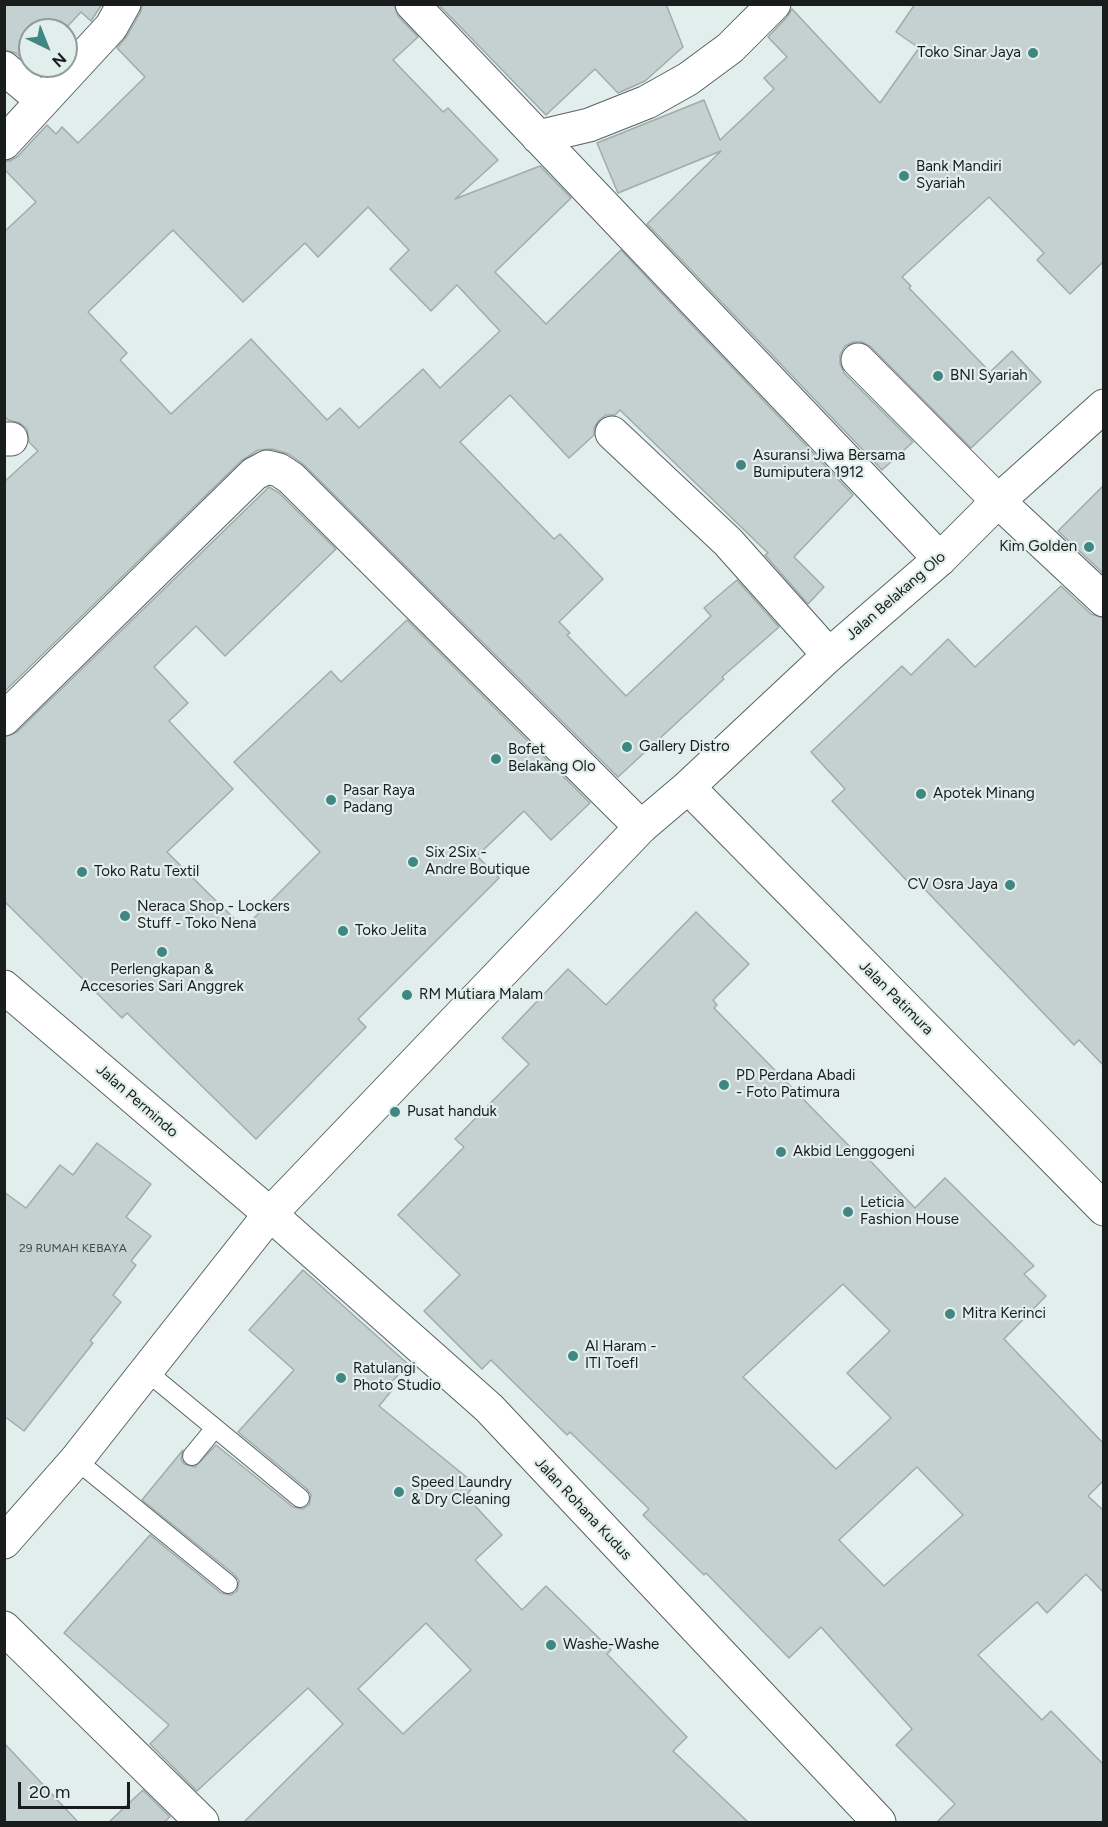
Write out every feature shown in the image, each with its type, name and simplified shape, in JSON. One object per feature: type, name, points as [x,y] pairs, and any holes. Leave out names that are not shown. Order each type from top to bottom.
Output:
[{"type":"street","points":[[4,142],[111,27],[124,4]]},
{"type":"street","points":[[412,4],[940,559]]},
{"type":"street","points":[[538,137],[588,125],[647,102],[667,91],[688,79],[730,48],[774,4]]},
{"type":"street","points":[[4,68],[42,100]]},
{"type":"street","points":[[858,360],[998,501],[1104,600]]},
{"type":"street","name":"Jalan Belakang Olo","points":[[4,1542],[76,1460],[270,1214],[641,827],[688,787],[829,655],[940,559],[998,501],[1104,406]]},
{"type":"street","points":[[612,433],[728,542],[829,655]]},
{"type":"street","points":[[4,719],[254,474],[267,467],[279,470],[291,478],[641,827]]},
{"type":"street","name":"Jalan Patimura","points":[[688,787],[1104,1209]]},
{"type":"street","name":"Jalan Permindo","points":[[4,987],[270,1214]]},
{"type":"street","name":"Jalan Rohana Kudus","points":[[270,1214],[489,1408],[879,1822]]},
{"type":"street","points":[[4,1628],[202,1822]]},
{"type":"lane","points":[[146,1371],[300,1498]]},
{"type":"lane","points":[[192,1456],[215,1428]]},
{"type":"lane","points":[[76,1460],[146,1514],[228,1584]]},
{"type":"building","points":[[4,4],[102,4],[91,21],[81,12],[75,18],[18,18],[18,55],[4,50]]},
{"type":"building","points":[[143,4],[394,4],[398,16],[418,37],[393,60],[443,112],[448,108],[498,160],[455,199],[540,166],[571,198],[495,272],[546,324],[621,250],[853,495],[794,557],[824,587],[808,604],[765,555],[768,553],[620,410],[615,415],[606,415],[599,420],[594,428],[594,435],[569,458],[510,395],[460,442],[554,539],[560,534],[603,579],[559,622],[570,633],[567,635],[626,696],[711,616],[704,608],[737,580],[779,627],[722,677],[724,679],[618,777],[304,465],[289,454],[272,449],[258,450],[241,461],[4,692],[4,482],[38,451],[29,442],[27,429],[4,416],[4,232],[36,202],[4,169],[4,161],[10,161],[18,156],[47,125],[56,134],[62,127],[78,143],[145,77],[117,48],[140,13]],"holes":[[[368,207],[409,250],[390,269],[431,311],[457,285],[500,331],[440,388],[423,369],[359,428],[340,408],[327,420],[251,339],[171,414],[120,360],[127,353],[88,312],[173,230],[243,302],[305,243],[318,257]]]},
{"type":"building","points":[[438,4],[666,4],[683,47],[645,81],[618,93],[595,69],[546,115]]},
{"type":"building","points":[[915,4],[1104,4],[1104,261],[1070,294],[1037,260],[1044,253],[989,197],[902,277],[911,286],[909,288],[990,372],[1012,351],[1041,382],[971,448],[871,347],[862,342],[853,342],[845,346],[840,355],[840,364],[844,373],[913,442],[882,470],[647,224],[721,151],[618,193],[597,143],[704,100],[720,140],[774,89],[764,78],[787,57],[768,37],[792,9],[880,103],[919,48],[896,32]]},
{"type":"building","name":"Kim Golden","points":[[1104,485],[1104,574],[1058,531]]},
{"type":"building","points":[[269,487],[279,493],[336,549],[225,656],[196,626],[154,667],[188,703],[169,721],[233,789],[167,852],[206,891],[244,928],[320,852],[234,762],[331,671],[341,682],[407,620],[590,803],[551,840],[524,811],[477,856],[499,878],[358,1019],[366,1027],[256,1139],[127,1013],[122,1018],[4,901],[4,737],[17,732]]},
{"type":"building","points":[[1061,586],[1091,614],[1104,618],[1104,1066],[1079,1040],[1074,1045],[913,877],[908,882],[832,801],[845,789],[811,752],[902,666],[911,675],[948,639],[975,667]]},
{"type":"building","points":[[696,912],[749,964],[713,1000],[717,1005],[714,1008],[856,1153],[860,1150],[915,1208],[945,1178],[1034,1266],[1024,1274],[1046,1296],[1004,1339],[1104,1444],[1104,1480],[1088,1496],[1104,1511],[1104,1593],[1086,1574],[1047,1613],[1037,1602],[978,1655],[1042,1720],[1051,1711],[1104,1765],[1104,1822],[937,1822],[955,1804],[896,1745],[912,1729],[821,1627],[789,1658],[706,1573],[704,1575],[643,1515],[649,1509],[570,1432],[567,1435],[491,1360],[482,1369],[424,1311],[460,1275],[398,1215],[464,1147],[455,1139],[529,1064],[502,1038],[568,969],[606,1005]],"holes":[[[843,1284],[890,1331],[847,1373],[891,1418],[836,1469],[743,1377]],[[917,1467],[963,1515],[884,1586],[839,1540]]]},
{"type":"building","points":[[97,1143],[151,1184],[126,1217],[151,1236],[131,1261],[136,1265],[113,1295],[121,1302],[90,1341],[93,1343],[24,1431],[4,1416],[4,1192],[26,1208],[60,1165],[73,1175]]},
{"type":"building","points":[[303,1270],[408,1364],[389,1385],[393,1389],[379,1406],[475,1484],[466,1496],[502,1535],[475,1560],[522,1610],[546,1586],[611,1650],[607,1654],[687,1737],[673,1751],[748,1822],[244,1822],[343,1724],[308,1688],[197,1791],[150,1744],[169,1725],[64,1633],[150,1535],[221,1593],[231,1595],[237,1591],[239,1581],[235,1575],[142,1500],[183,1450],[181,1459],[184,1464],[195,1467],[216,1445],[293,1507],[303,1509],[309,1505],[311,1495],[307,1489],[238,1432],[294,1370],[249,1330]],"holes":[[[426,1623],[471,1670],[403,1734],[358,1689]]]},
{"type":"building","points":[[4,1743],[78,1822],[4,1822]]},
{"type":"building","points":[[143,1790],[170,1817],[164,1822],[109,1822]]},
{"type":"place","name":"Toko Sinar Jaya","points":[[1033,53]]},
{"type":"place","name":"Bank Mandiri Syariah","points":[[904,176]]},
{"type":"place","name":"BNI Syariah","points":[[938,376]]},
{"type":"place","name":"Asuransi Jiwa Bersama Bumiputera 1912","points":[[741,465]]},
{"type":"place","name":"Kim Golden","points":[[1089,547]]},
{"type":"place","name":"Gallery Distro","points":[[627,747]]},
{"type":"place","name":"Bofet Belakang Olo","points":[[496,759]]},
{"type":"place","name":"Apotek Minang","points":[[921,794]]},
{"type":"place","name":"Pasar Raya Padang","points":[[331,800]]},
{"type":"place","name":"Six 2Six - Andre Boutique","points":[[413,862]]},
{"type":"place","name":"Toko Ratu Textil","points":[[82,872]]},
{"type":"place","name":"CV Osra Jaya","points":[[1010,885]]},
{"type":"place","name":"Neraca Shop - Lockers Stuff - Toko Nena","points":[[125,916]]},
{"type":"place","name":"Toko Jelita","points":[[343,931]]},
{"type":"place","name":"Perlengkapan & Accesories Sari Anggrek","points":[[162,952]]},
{"type":"place","name":"RM Mutiara Malam","points":[[407,995]]},
{"type":"place","name":"PD Perdana Abadi - Foto Patimura","points":[[724,1085]]},
{"type":"place","name":"Pusat handuk","points":[[395,1112]]},
{"type":"place","name":"Akbid Lenggogeni","points":[[781,1152]]},
{"type":"place","name":"Leticia Fashion House","points":[[848,1212]]},
{"type":"place","name":"Mitra Kerinci","points":[[950,1314]]},
{"type":"place","name":"Al Haram - ITI Toefl","points":[[573,1356]]},
{"type":"place","name":"Ratulangi Photo Studio","points":[[341,1378]]},
{"type":"place","name":"Speed Laundry & Dry Cleaning","points":[[399,1492]]},
{"type":"place","name":"Washe-Washe","points":[[551,1645]]}]
